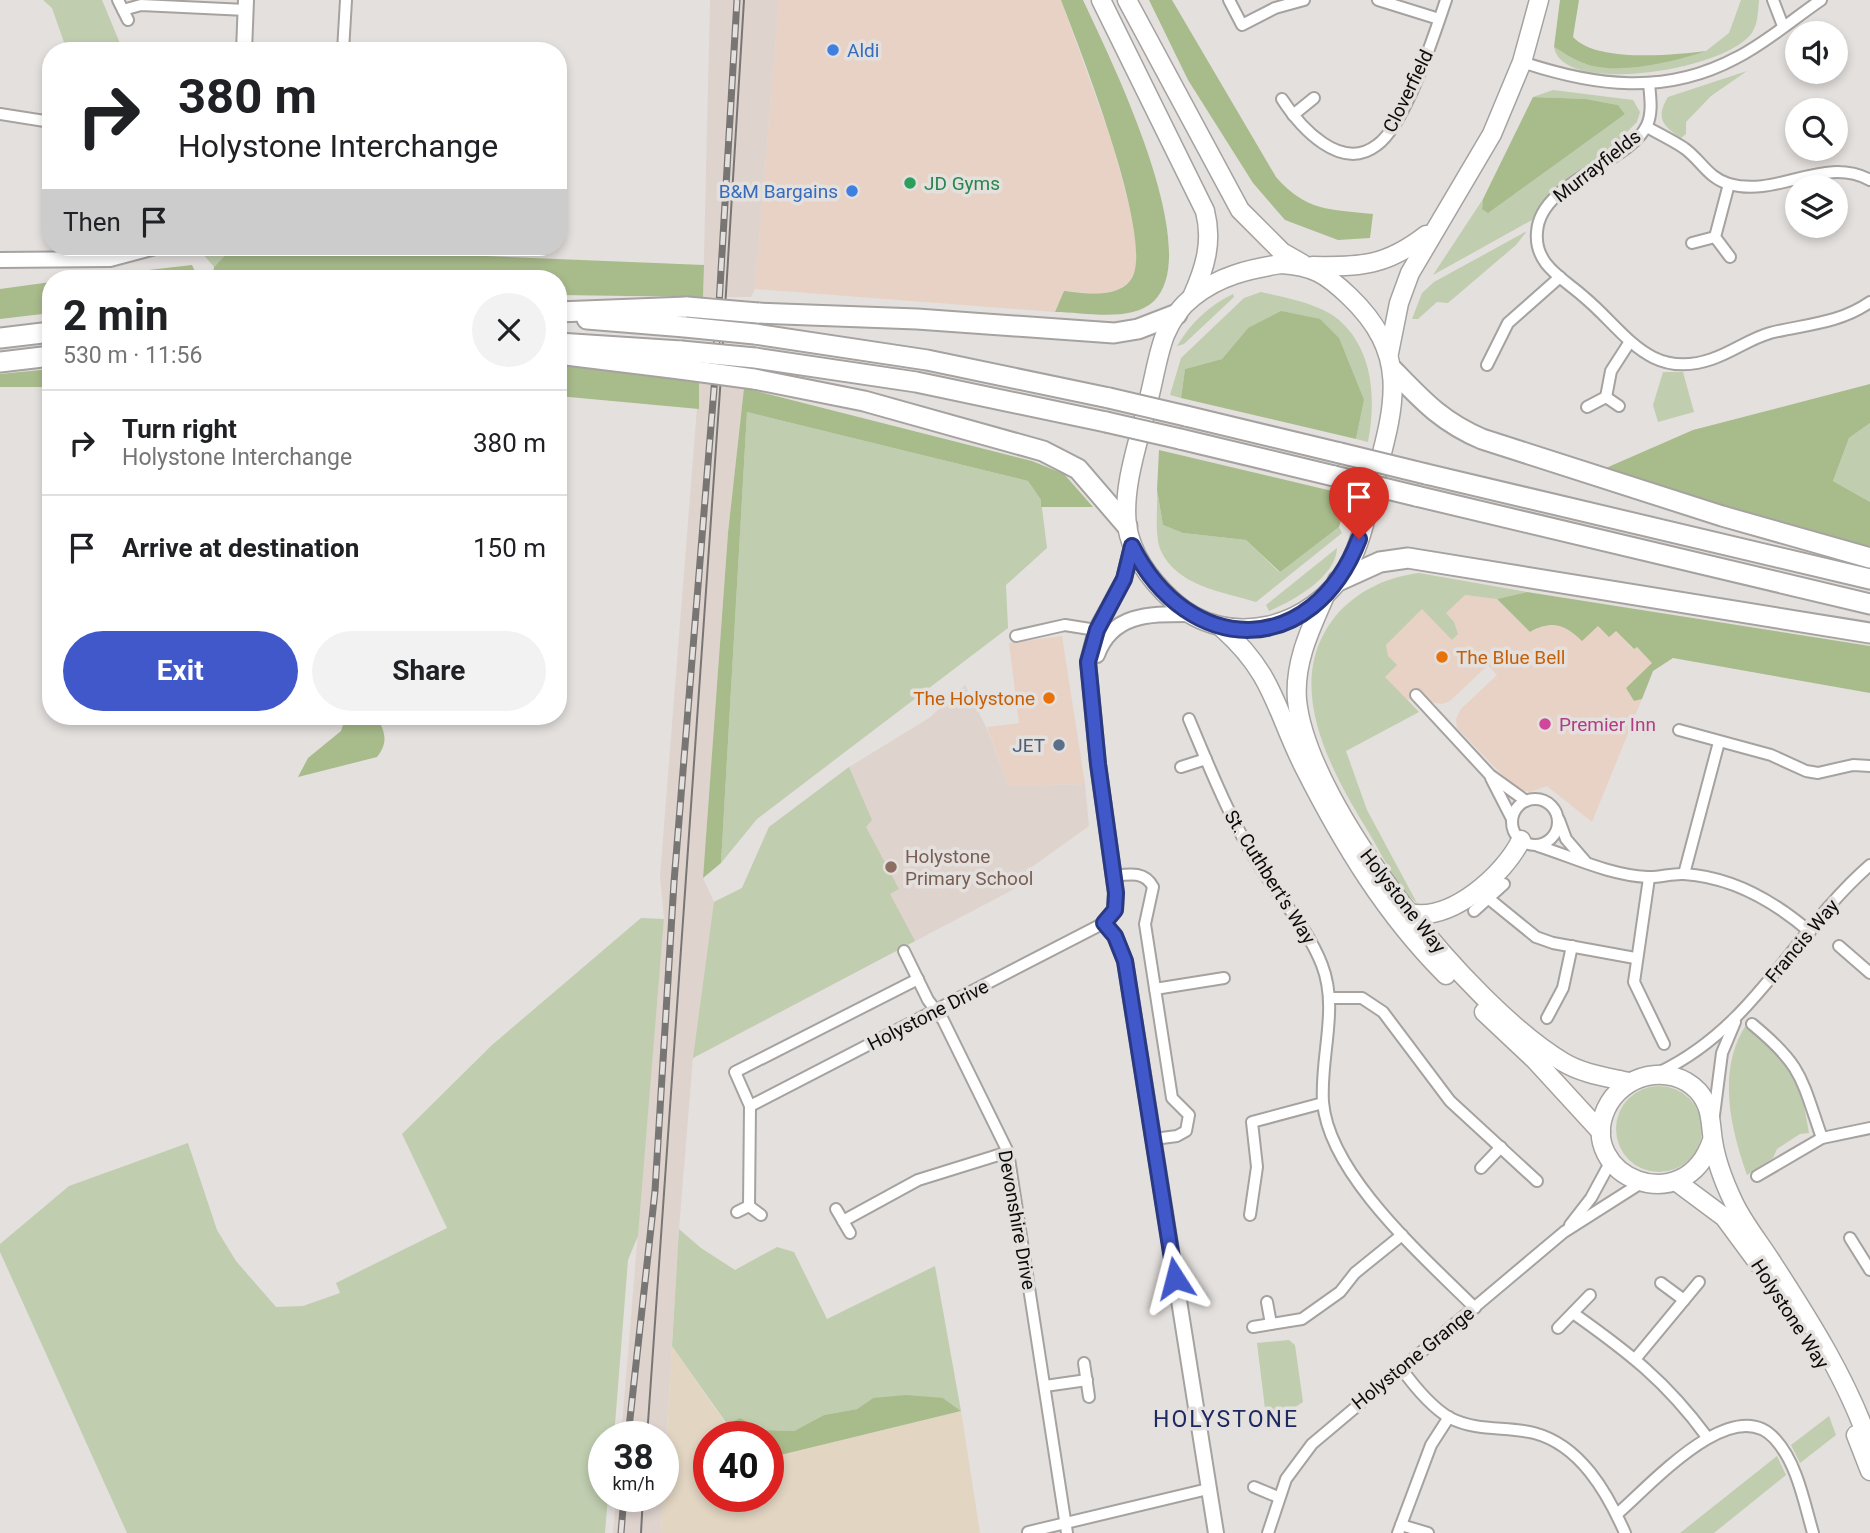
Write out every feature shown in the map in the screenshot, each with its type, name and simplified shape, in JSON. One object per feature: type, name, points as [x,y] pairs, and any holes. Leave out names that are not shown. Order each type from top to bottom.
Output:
[{"type":"highway","points":[[567,314],[687,307],[1114,333],[1138,329],[1177,314]]},
{"type":"highway","points":[[567,315],[755,334],[927,360],[1186,415],[1870,579]]},
{"type":"highway","points":[[0,338],[42,333]]},
{"type":"highway","points":[[567,344],[681,360],[754,379],[864,401],[1043,450],[1079,469],[1127,526]]},
{"type":"highway","points":[[567,354],[681,360],[755,358],[916,382],[1180,439],[1870,604]]},
{"type":"highway","points":[[0,362],[42,357]]},
{"type":"highway","points":[[1391,361],[1435,414],[1453,427],[1482,439],[1722,516],[1870,558]]},
{"type":"highway","points":[[1332,588],[1380,562],[1408,558],[1870,633]]},
{"type":"main road","points":[[1101,0],[1205,211],[1209,240],[1207,260],[1192,297]]},
{"type":"main road","points":[[1127,0],[1240,210],[1274,245],[1333,281],[1360,307],[1391,361]]},
{"type":"main road","points":[[1332,588],[1306,610],[1274,626],[1222,628],[1187,614],[1150,579],[1132,546],[1127,526],[1129,486],[1164,337],[1177,314],[1192,297],[1224,278],[1247,269],[1281,264],[1356,267],[1378,262],[1408,249],[1432,230],[1476,163],[1507,101],[1522,62],[1539,0]]},
{"type":"main road","name":"Holystone Way","points":[[1432,230],[1400,298],[1391,361],[1391,419],[1363,528],[1351,560],[1332,588],[1310,630],[1298,674],[1302,723],[1311,751],[1362,850],[1443,955],[1500,1011],[1540,1046],[1585,1073],[1629,1082],[1657,1074],[1684,1080],[1698,1091],[1708,1105],[1734,1203],[1822,1343],[1857,1412],[1870,1446]]},
{"type":"main road","name":"Holystone Way","points":[[1222,628],[1254,660],[1265,678],[1300,760],[1345,848],[1381,899],[1434,963],[1534,1059],[1601,1132],[1611,1161]]},
{"type":"main road","points":[[1410,913],[1421,915],[1453,907],[1504,867],[1529,843]]},
{"type":"main road","points":[[1601,1132],[1605,1111],[1615,1094],[1629,1082]]},
{"type":"main road","points":[[1611,1161],[1624,1174],[1641,1183],[1659,1185],[1677,1182],[1700,1165],[1713,1131]]},
{"type":"main road","name":"Holystone Way","points":[[1677,1182],[1724,1217],[1762,1267],[1821,1357],[1870,1471]]},
{"type":"street","points":[[344,42],[346,0]]},
{"type":"street","points":[[1229,0],[1242,25],[1275,8],[1304,0]]},
{"type":"street","points":[[1378,0],[1439,19]]},
{"type":"street","name":"Cloverfield","points":[[1282,99],[1307,131],[1334,149],[1353,154],[1376,146],[1389,133],[1403,106],[1446,0]]},
{"type":"street","points":[[1773,0],[1783,26]]},
{"type":"street","points":[[1522,62],[1590,82],[1649,83],[1713,69],[1750,51],[1821,0]]},
{"type":"street","points":[[123,10],[142,5],[246,5],[244,42]]},
{"type":"street","name":"Murrayfields","points":[[1649,83],[1651,105],[1647,127],[1633,141],[1555,197],[1541,214],[1536,233],[1540,255],[1560,277],[1586,298],[1629,342],[1663,361],[1698,363],[1760,336],[1835,321],[1870,302]]},
{"type":"street","points":[[1293,115],[1314,98]]},
{"type":"street","points":[[0,114],[42,121]]},
{"type":"street","name":"Murrayfields","points":[[1647,127],[1683,147],[1710,175],[1729,184],[1761,187],[1832,171],[1854,173],[1870,180]]},
{"type":"street","points":[[1715,237],[1729,184]]},
{"type":"street","points":[[1692,243],[1715,237]]},
{"type":"street","points":[[1715,237],[1730,257]]},
{"type":"street","points":[[0,260],[110,259],[121,256]]},
{"type":"street","points":[[1487,365],[1508,323],[1560,277]]},
{"type":"street","points":[[1606,397],[1611,371],[1629,342]]},
{"type":"street","points":[[1606,397],[1619,406]]},
{"type":"street","points":[[1587,407],[1606,397]]},
{"type":"street","points":[[1132,546],[1124,579],[1097,630],[1088,662],[1117,903],[1104,923],[1115,936],[1125,961],[1216,1533]]},
{"type":"street","points":[[1091,688],[1097,653],[1116,625],[1134,616],[1187,614]]},
{"type":"street","points":[[1016,636],[1065,625],[1097,630]]},
{"type":"street","points":[[1416,695],[1490,775],[1526,801],[1546,802],[1557,813],[1566,839],[1585,861]]},
{"type":"street","name":"St. Cuthbert's Way","points":[[1189,719],[1217,791],[1263,872],[1311,939],[1323,968],[1329,998],[1324,1103],[1329,1132],[1364,1191],[1402,1235],[1475,1308]]},
{"type":"street","points":[[1679,730],[1771,755],[1806,772],[1818,773],[1853,765],[1870,766]]},
{"type":"street","points":[[1684,874],[1719,742]]},
{"type":"street","points":[[1181,767],[1206,759]]},
{"type":"street","points":[[1490,775],[1512,819],[1514,832],[1529,843],[1608,871],[1649,878],[1684,874],[1720,881],[1763,897],[1810,932]]},
{"type":"street","points":[[1512,819],[1518,807],[1526,801]]},
{"type":"street","points":[[1529,843],[1551,840],[1559,820]]},
{"type":"street","name":"Francis Way","points":[[1657,1074],[1683,1061],[1736,1020],[1870,865]]},
{"type":"street","points":[[1114,876],[1136,874],[1152,883],[1153,893],[1145,924],[1155,989],[1172,1098],[1184,1108],[1189,1123],[1186,1131],[1177,1136],[1154,1139]]},
{"type":"street","points":[[1649,878],[1635,958],[1636,991],[1664,1044]]},
{"type":"street","points":[[1474,911],[1504,884]]},
{"type":"street","points":[[1488,898],[1536,937],[1635,958]]},
{"type":"street","name":"Holystone Drive","points":[[750,1106],[1104,923]]},
{"type":"street","points":[[1547,1018],[1563,988],[1572,946]]},
{"type":"street","points":[[1839,946],[1870,973]]},
{"type":"street","name":"Devonshire Drive","points":[[904,951],[1008,1152],[1066,1528]]},
{"type":"street","points":[[1155,989],[1224,978]]},
{"type":"street","name":"Holystone Drive","points":[[749,1206],[750,1106],[735,1072],[918,979]]},
{"type":"street","points":[[1329,998],[1362,998],[1383,1012],[1450,1101],[1537,1181]]},
{"type":"street","name":"Francis Way","points":[[1713,1131],[1722,1053],[1736,1020]]},
{"type":"street","points":[[1752,1024],[1791,1058],[1802,1076],[1822,1138]]},
{"type":"street","points":[[1250,1215],[1256,1167],[1252,1122],[1324,1103]]},
{"type":"street","points":[[1757,1176],[1822,1138],[1870,1128]]},
{"type":"street","points":[[1481,1168],[1501,1147]]},
{"type":"street","points":[[842,1221],[918,1180],[1008,1152]]},
{"type":"street","name":"Holystone Grange","points":[[1564,1233],[1591,1198],[1611,1161]]},
{"type":"street","name":"Holystone Grange","points":[[1268,1533],[1286,1479],[1306,1449],[1564,1233],[1641,1183]]},
{"type":"street","points":[[737,1212],[749,1206],[761,1215]]},
{"type":"street","points":[[836,1209],[850,1233]]},
{"type":"street","points":[[1254,1327],[1302,1319],[1340,1292],[1355,1273],[1402,1235]]},
{"type":"street","points":[[1850,1238],[1868,1263]]},
{"type":"street","points":[[1636,1358],[1699,1282]]},
{"type":"street","points":[[1661,1283],[1684,1300]]},
{"type":"street","points":[[1558,1328],[1590,1295]]},
{"type":"street","points":[[1267,1302],[1271,1324]]},
{"type":"street","points":[[1573,1313],[1636,1358],[1679,1398],[1707,1437]]},
{"type":"street","points":[[1084,1363],[1089,1397]]},
{"type":"street","points":[[1401,1368],[1418,1391],[1449,1417],[1484,1430],[1533,1433],[1559,1444],[1581,1460],[1617,1514],[1625,1533]]},
{"type":"street","points":[[1045,1385],[1087,1380]]},
{"type":"street","points":[[1428,1533],[1400,1529],[1431,1446],[1449,1417]]},
{"type":"street","points":[[1617,1514],[1707,1437],[1726,1427],[1744,1426],[1761,1428],[1774,1437],[1790,1462],[1813,1533]]},
{"type":"street","points":[[1254,1487],[1278,1497]]},
{"type":"street","points":[[1028,1532],[1066,1528],[1208,1489]]},
{"type":"shaded area","points":[[710,0],[779,0],[755,289],[751,297],[703,297]]},
{"type":"shaded area","points":[[779,0],[1061,0],[1111,139],[1134,223],[1137,267],[1130,282],[1103,294],[1064,291],[1055,312],[755,289]]},
{"type":"shaded area","points":[[699,382],[744,388],[728,533],[703,878],[714,902],[742,888],[769,827],[849,767],[929,718],[965,685],[988,731],[1008,786],[1085,784],[1089,826],[1018,877],[1020,886],[693,1058],[667,1421],[622,1421],[664,919],[660,876]]},
{"type":"shaded area","name":"Premier Inn","points":[[1465,595],[1497,599],[1530,632],[1552,623],[1563,625],[1582,640],[1598,626],[1616,631],[1633,649],[1637,647],[1653,663],[1626,688],[1634,701],[1642,699],[1592,822],[1547,786],[1530,792],[1515,788],[1457,728],[1456,719],[1460,710],[1497,675],[1488,665],[1450,701],[1442,704],[1431,702],[1418,690],[1408,700],[1419,712],[1343,664],[1358,619]]},
{"type":"shaded area","points":[[1062,636],[1085,784],[1008,786],[987,727],[1019,723],[1009,643]]},
{"type":"shaded area","points":[[672,1346],[724,1421],[693,1421],[693,1512],[784,1512],[784,1454],[961,1411],[980,1533],[661,1533],[662,1512],[679,1512],[679,1421],[668,1421]]},
{"type":"shaded area","points":[[615,1512],[662,1512],[661,1533],[613,1533]]},
{"type":"green space","points":[[43,0],[102,0],[119,42],[64,42],[52,8]]},
{"type":"green space","points":[[1061,0],[1083,0],[1131,106],[1161,198],[1168,240],[1167,276],[1154,301],[1133,312],[1107,315],[1055,312],[1064,291],[1108,293],[1124,287],[1130,281],[1136,261],[1134,229],[1113,145]]},
{"type":"green space","points":[[1149,0],[1172,0],[1276,177],[1309,203],[1331,209],[1373,214],[1370,238],[1338,240],[1285,220],[1253,183],[1188,80]]},
{"type":"green space","points":[[1560,0],[1579,0],[1573,37],[1599,51],[1636,55],[1706,51],[1661,63],[1628,68],[1596,67],[1583,63],[1554,47]]},
{"type":"green space","points":[[1741,0],[1759,0],[1753,31],[1738,45],[1714,57],[1682,66],[1615,74],[1585,71],[1564,62],[1554,47],[1585,64],[1629,67],[1706,51],[1729,33]]},
{"type":"green space","points":[[1747,71],[1711,96],[1686,122],[1686,134],[1681,138],[1663,121],[1662,111],[1668,97]]},
{"type":"green space","points":[[1553,90],[1633,100],[1640,112],[1637,122],[1623,136],[1624,140],[1549,195],[1532,220],[1433,275],[1483,199],[1482,209],[1625,114],[1618,105],[1586,99],[1533,97]]},
{"type":"green space","points":[[1533,97],[1586,99],[1618,105],[1625,114],[1488,213],[1482,209],[1483,199]]},
{"type":"green space","points":[[1527,231],[1516,245],[1448,303],[1437,302],[1418,319],[1412,319],[1422,293],[1434,282]]},
{"type":"green space","points":[[205,256],[224,256],[214,267]]},
{"type":"green space","points":[[224,256],[486,256],[704,265],[703,297],[567,295],[567,270],[214,270]]},
{"type":"green space","points":[[192,265],[194,270],[149,270]]},
{"type":"green space","points":[[42,283],[42,314],[0,319],[0,289]]},
{"type":"green space","points":[[1261,292],[1302,302],[1331,314],[1351,332],[1366,361],[1370,377],[1372,410],[1368,442],[1356,439],[1364,400],[1248,328],[1222,359],[1185,369],[1181,398],[1170,395],[1181,358],[1244,298]]},
{"type":"green space","points":[[1233,294],[1234,297],[1184,344],[1177,346],[1201,316]]},
{"type":"green space","points":[[1281,311],[1320,319],[1339,338],[1364,400],[1356,439],[1181,398],[1185,369],[1222,359],[1248,328]]},
{"type":"green space","points":[[567,362],[681,375],[681,379],[699,382],[699,409],[567,397]]},
{"type":"green space","points":[[42,370],[42,387],[0,387],[0,374]]},
{"type":"green space","points":[[1663,372],[1683,372],[1694,412],[1658,422],[1653,405]]},
{"type":"green space","points":[[1870,384],[1870,423],[1849,438],[1833,481],[1870,502],[1870,548],[1599,471],[1693,430]]},
{"type":"green space","points":[[744,388],[1032,461],[1064,474],[1093,507],[1041,507],[1041,500],[1028,481],[747,412],[721,863],[703,878],[728,533]]},
{"type":"green space","points":[[747,412],[1028,481],[1041,500],[1047,548],[1006,585],[1008,628],[757,819],[721,863]]},
{"type":"green space","points":[[1870,423],[1870,502],[1833,481],[1849,438]]},
{"type":"green space","points":[[1159,450],[1349,495],[1339,527],[1280,572],[1246,540],[1183,533],[1163,525],[1157,490]]},
{"type":"green space","points":[[1157,490],[1163,525],[1183,533],[1246,540],[1279,572],[1339,527],[1342,533],[1256,602],[1202,586],[1189,580],[1168,563],[1161,551],[1158,537]]},
{"type":"green space","points":[[1337,548],[1329,569],[1312,587],[1269,611],[1266,605]]},
{"type":"green space","points":[[1419,573],[1527,592],[1497,599],[1465,595],[1446,613],[1454,622],[1458,634],[1452,640],[1422,609],[1386,645],[1388,656],[1397,665],[1385,677],[1419,712],[1346,751],[1367,810],[1417,903],[1390,870],[1339,781],[1317,724],[1312,695],[1313,666],[1321,638],[1339,612],[1376,585]]},
{"type":"green space","points":[[1527,592],[1870,646],[1870,693],[1673,658],[1653,671],[1642,699],[1634,701],[1626,688],[1652,663],[1637,647],[1634,649],[1616,631],[1609,637],[1598,626],[1582,641],[1558,626],[1545,626],[1530,632],[1497,599]]},
{"type":"green space","points":[[343,725],[381,725],[383,746],[377,757],[298,777],[308,758],[341,731]]},
{"type":"green space","points":[[849,767],[872,820],[866,827],[899,889],[890,894],[915,941],[693,1058],[714,902],[742,888],[769,827]]},
{"type":"green space","points":[[641,918],[664,919],[638,1236],[628,1260],[615,1421],[588,1421],[588,1512],[607,1512],[605,1533],[127,1533],[0,1252],[0,1244],[69,1186],[188,1143],[217,1230],[236,1261],[276,1307],[303,1306],[340,1293],[336,1283],[447,1228],[402,1134],[492,1045]]},
{"type":"green space","points":[[1746,1025],[1782,1057],[1801,1089],[1809,1133],[1800,1134],[1777,1149],[1773,1158],[1747,1175],[1736,1138],[1729,1099],[1732,1061],[1737,1042]]},
{"type":"green space","points":[[1659,1086],[1676,1089],[1695,1105],[1702,1129],[1699,1146],[1683,1165],[1659,1172],[1642,1169],[1623,1153],[1616,1129],[1619,1112],[1635,1093]]},
{"type":"green space","points":[[679,1229],[701,1248],[735,1270],[777,1247],[794,1252],[827,1319],[935,1266],[961,1411],[943,1398],[873,1398],[857,1409],[824,1415],[794,1431],[784,1431],[784,1421],[746,1421],[740,1418],[725,1421],[672,1346]]},
{"type":"green space","points":[[1289,1340],[1295,1345],[1303,1402],[1267,1425],[1257,1343]]},
{"type":"green space","points":[[906,1395],[943,1398],[961,1411],[784,1454],[784,1431],[794,1431],[824,1415],[857,1409],[873,1398]]},
{"type":"green space","points":[[1829,1416],[1836,1435],[1800,1463],[1791,1445]]},
{"type":"green space","points":[[1777,1456],[1786,1475],[1714,1533],[1680,1533]]},
{"type":"tram line","points":[[648,1421],[720,390],[744,0]]},
{"type":"tram line","points":[[641,1533],[642,1512]]},
{"type":"railway","points":[[630,1421],[655,1191],[674,882],[714,389],[737,0]]},
{"type":"railway","points":[[621,1533],[623,1512]]},
{"type":"place","name":"Aldi","points":[[833,50]]},
{"type":"place","name":"JD Gyms","points":[[910,183]]},
{"type":"place","name":"B&M Bargains","points":[[852,191]]},
{"type":"place","name":"The Blue Bell","points":[[1442,657]]},
{"type":"place","name":"The Holystone","points":[[1049,698]]},
{"type":"place","name":"Premier Inn","points":[[1545,724]]},
{"type":"place","name":"JET","points":[[1059,745]]},
{"type":"place","name":"Holystone Primary School","points":[[891,867]]},
{"type":"district","name":"HOLYSTONE","points":[[1226,1419]]},
{"type":"route","points":[[1175,1278],[1125,961],[1115,936],[1104,923],[1111,917],[1117,903],[1093,719],[1088,662],[1090,652],[1097,630],[1124,579],[1132,546],[1150,579],[1187,614],[1222,628],[1262,629],[1290,619],[1326,594],[1347,567],[1359,539]]}]
